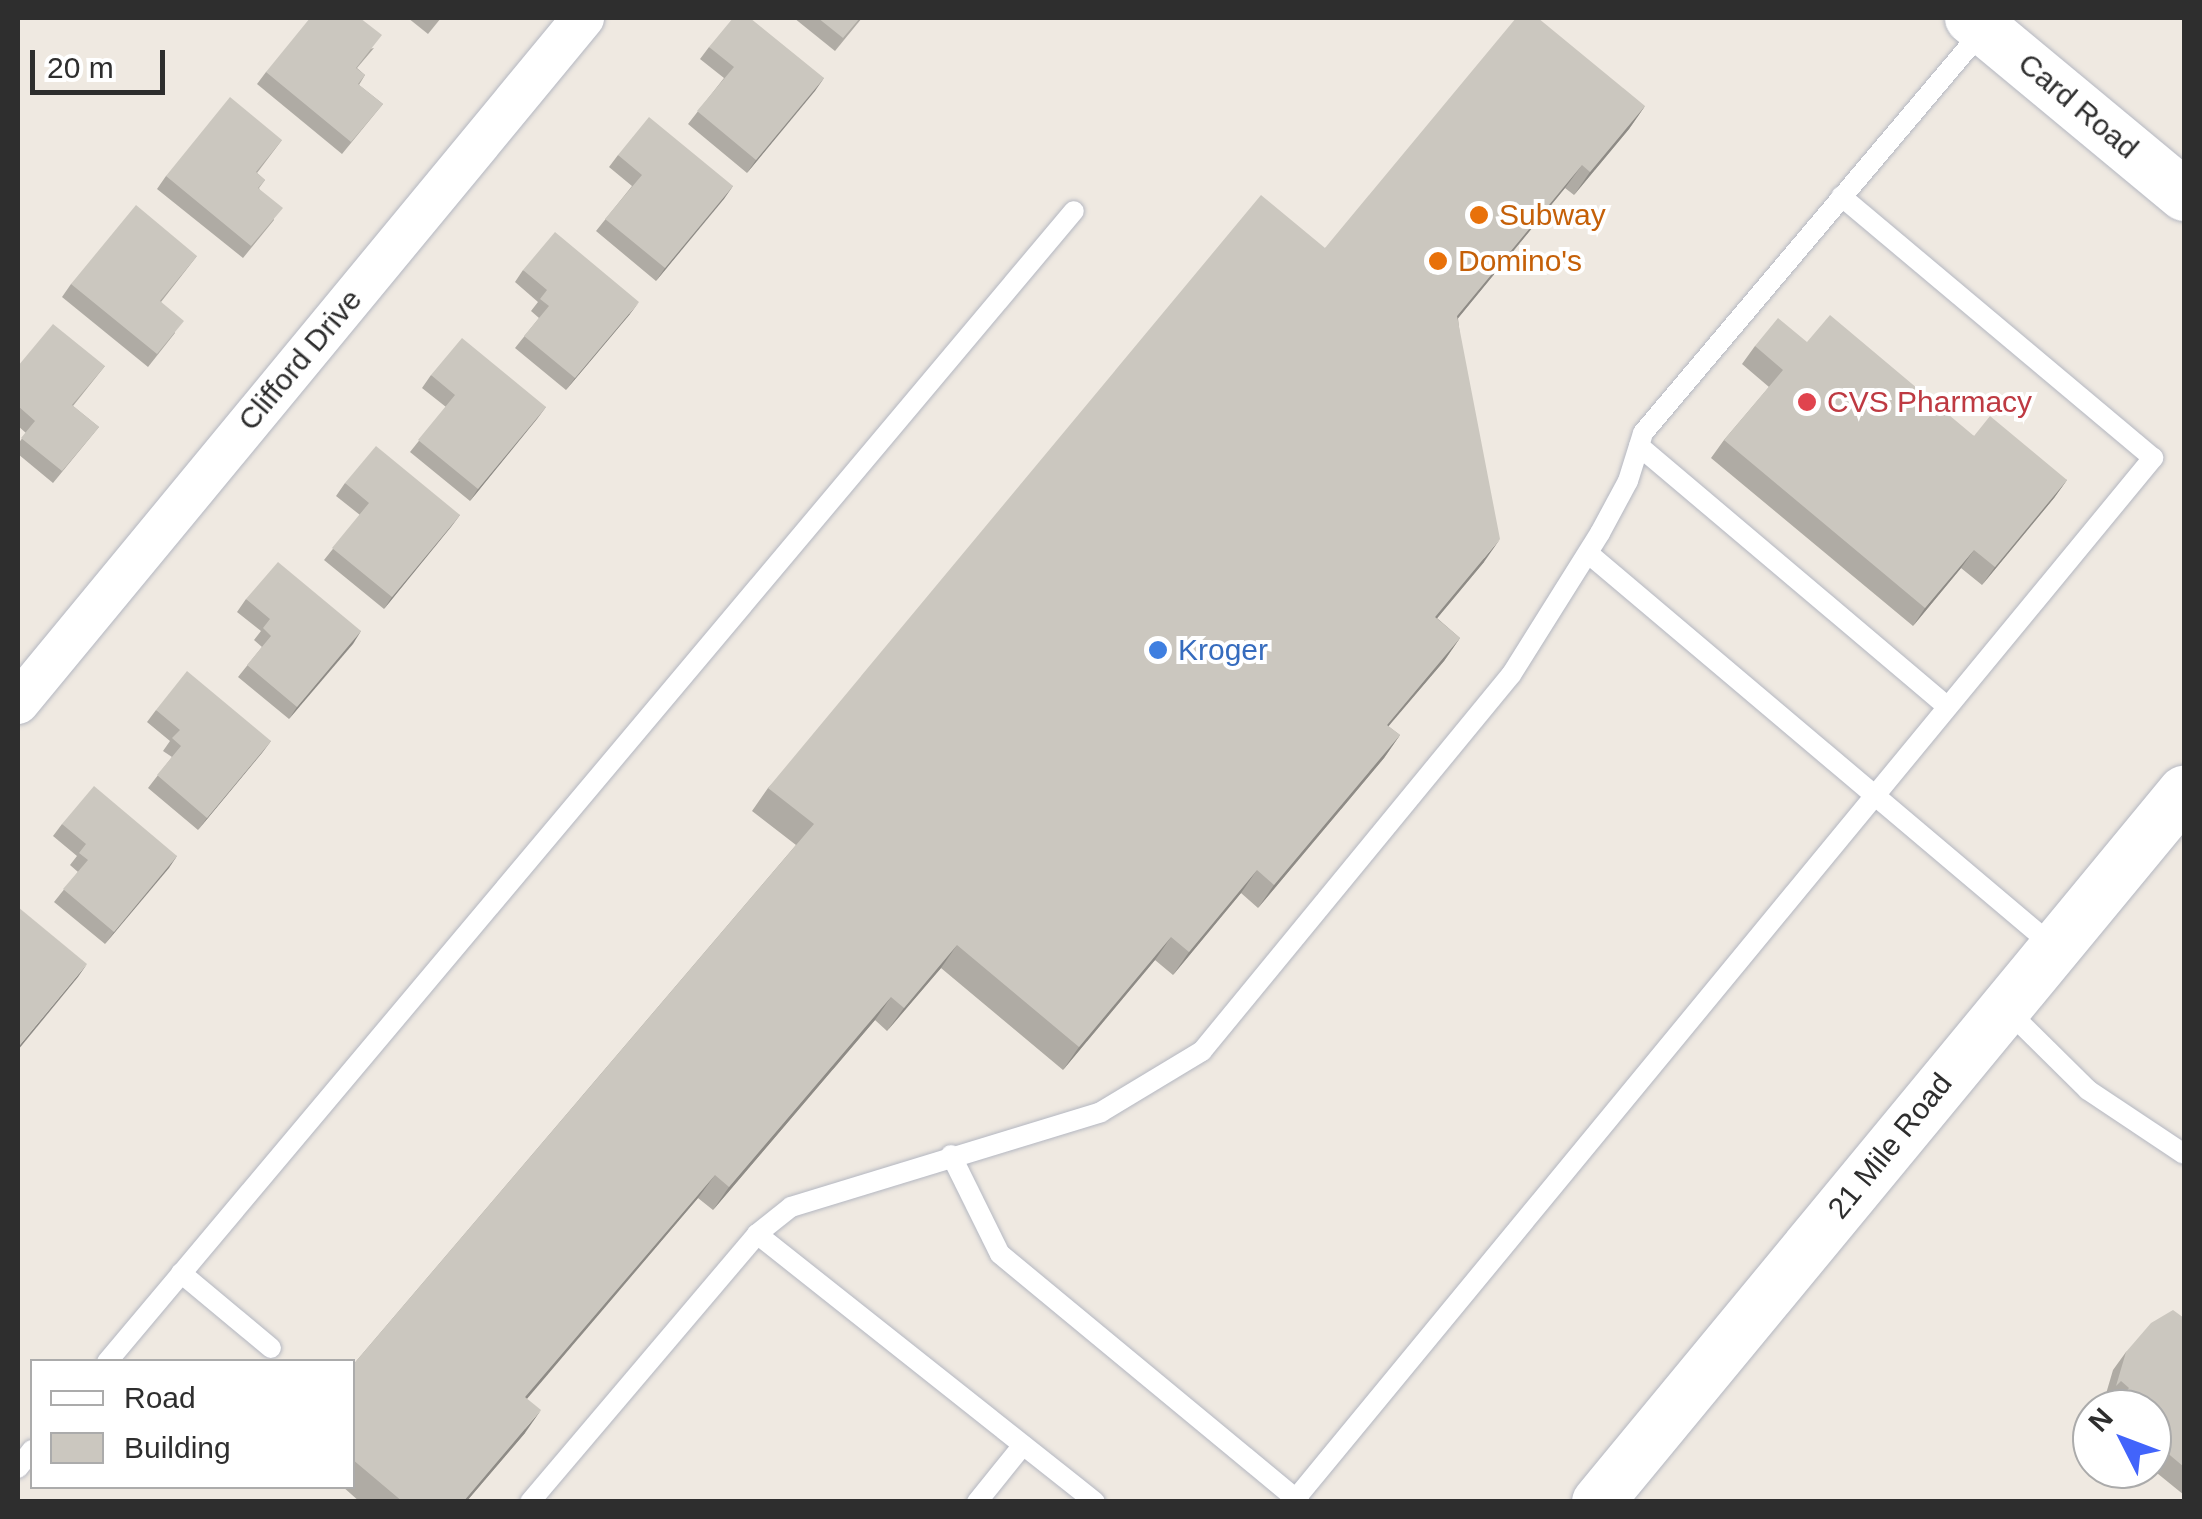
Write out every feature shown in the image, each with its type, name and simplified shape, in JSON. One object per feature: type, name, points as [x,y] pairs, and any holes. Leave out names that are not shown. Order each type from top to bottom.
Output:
[{"type":"street","name":"Clifford Drive","points":[[18,703],[583,18]]},
{"type":"street","name":"Card Road","points":[[1982,21],[2184,195]]},
{"type":"street","name":"21 Mile Road","points":[[1598,1502],[2184,792]]},
{"type":"lane","points":[[530,1502],[757,1234],[791,1207],[819,1195],[1101,1112],[1202,1051],[1511,675],[1589,554],[1643,433],[1842,196],[1982,21]]},
{"type":"lane","points":[[951,1155],[1000,1254],[1296,1500],[2153,458],[1842,196]]},
{"type":"lane","points":[[110,1359],[1074,211]]},
{"type":"lane","points":[[1639,446],[1948,707]]},
{"type":"lane","points":[[1589,554],[2054,947]]},
{"type":"lane","points":[[2004,1007],[2088,1090],[2184,1154]]},
{"type":"lane","points":[[757,1234],[1095,1502]]},
{"type":"lane","points":[[182,1273],[271,1348]]},
{"type":"lane","points":[[977,1502],[1023,1444]]},
{"type":"building","points":[[310,18],[360,18],[382,35],[356,68],[365,75],[358,84],[383,104],[351,142],[266,72]]},
{"type":"building","points":[[733,18],[750,18],[824,78],[756,160],[697,111],[734,67],[709,47]]},
{"type":"building","points":[[818,18],[860,18],[843,38]]},
{"type":"building","name":"Kroger","points":[[1516,18],[1538,18],[1645,106],[1590,172],[1582,165],[1457,316],[1500,539],[1435,617],[1460,638],[1387,725],[1400,735],[1274,885],[1257,870],[1189,952],[1171,937],[1079,1047],[957,945],[904,1008],[891,997],[729,1187],[715,1175],[525,1397],[541,1410],[463,1502],[403,1502],[355,1462],[355,1362],[814,824],[768,788],[1261,195],[1325,248]]},
{"type":"building","points":[[230,97],[282,140],[256,172],[265,180],[258,188],[283,208],[251,246],[166,176]]},
{"type":"building","points":[[649,117],[733,186],[665,268],[605,219],[642,175],[618,155]]},
{"type":"building","points":[[136,205],[197,256],[160,301],[184,321],[157,354],[71,284]]},
{"type":"building","points":[[555,232],[639,302],[575,378],[524,336],[549,306],[540,299],[547,290],[523,270]]},
{"type":"building","name":"CVS Pharmacy","points":[[1830,315],[1974,436],[1990,416],[2067,480],[1995,567],[1974,550],[1925,608],[1724,440],[1783,370],[1755,346],[1778,318],[1807,342]]},
{"type":"building","points":[[53,324],[105,366],[72,405],[99,427],[62,471],[21,438],[35,421],[18,406],[18,366]]},
{"type":"building","points":[[462,338],[546,407],[478,489],[418,440],[455,395],[431,375]]},
{"type":"building","points":[[376,446],[460,515],[392,597],[332,548],[369,503],[345,483]]},
{"type":"building","points":[[278,562],[361,631],[297,707],[247,665],[271,636],[263,628],[270,619],[246,599]]},
{"type":"building","points":[[187,671],[271,741],[207,818],[157,775],[181,746],[172,738],[180,730],[156,710]]},
{"type":"building","points":[[94,786],[177,856],[114,932],[63,889],[88,860],[79,853],[86,844],[62,824]]},
{"type":"building","points":[[18,907],[87,964],[19,1046],[18,1045]]},
{"type":"building","points":[[2173,1310],[2184,1318],[2184,1467],[2172,1457],[2172,1389],[2128,1389],[2121,1381],[2116,1386],[2126,1352],[2151,1323]]},
{"type":"place","name":"Subway","points":[[1479,215]]},
{"type":"place","name":"Domino's","points":[[1438,261]]},
{"type":"place","name":"CVS Pharmacy","points":[[1807,402]]},
{"type":"place","name":"Kroger","points":[[1158,650]]}]
